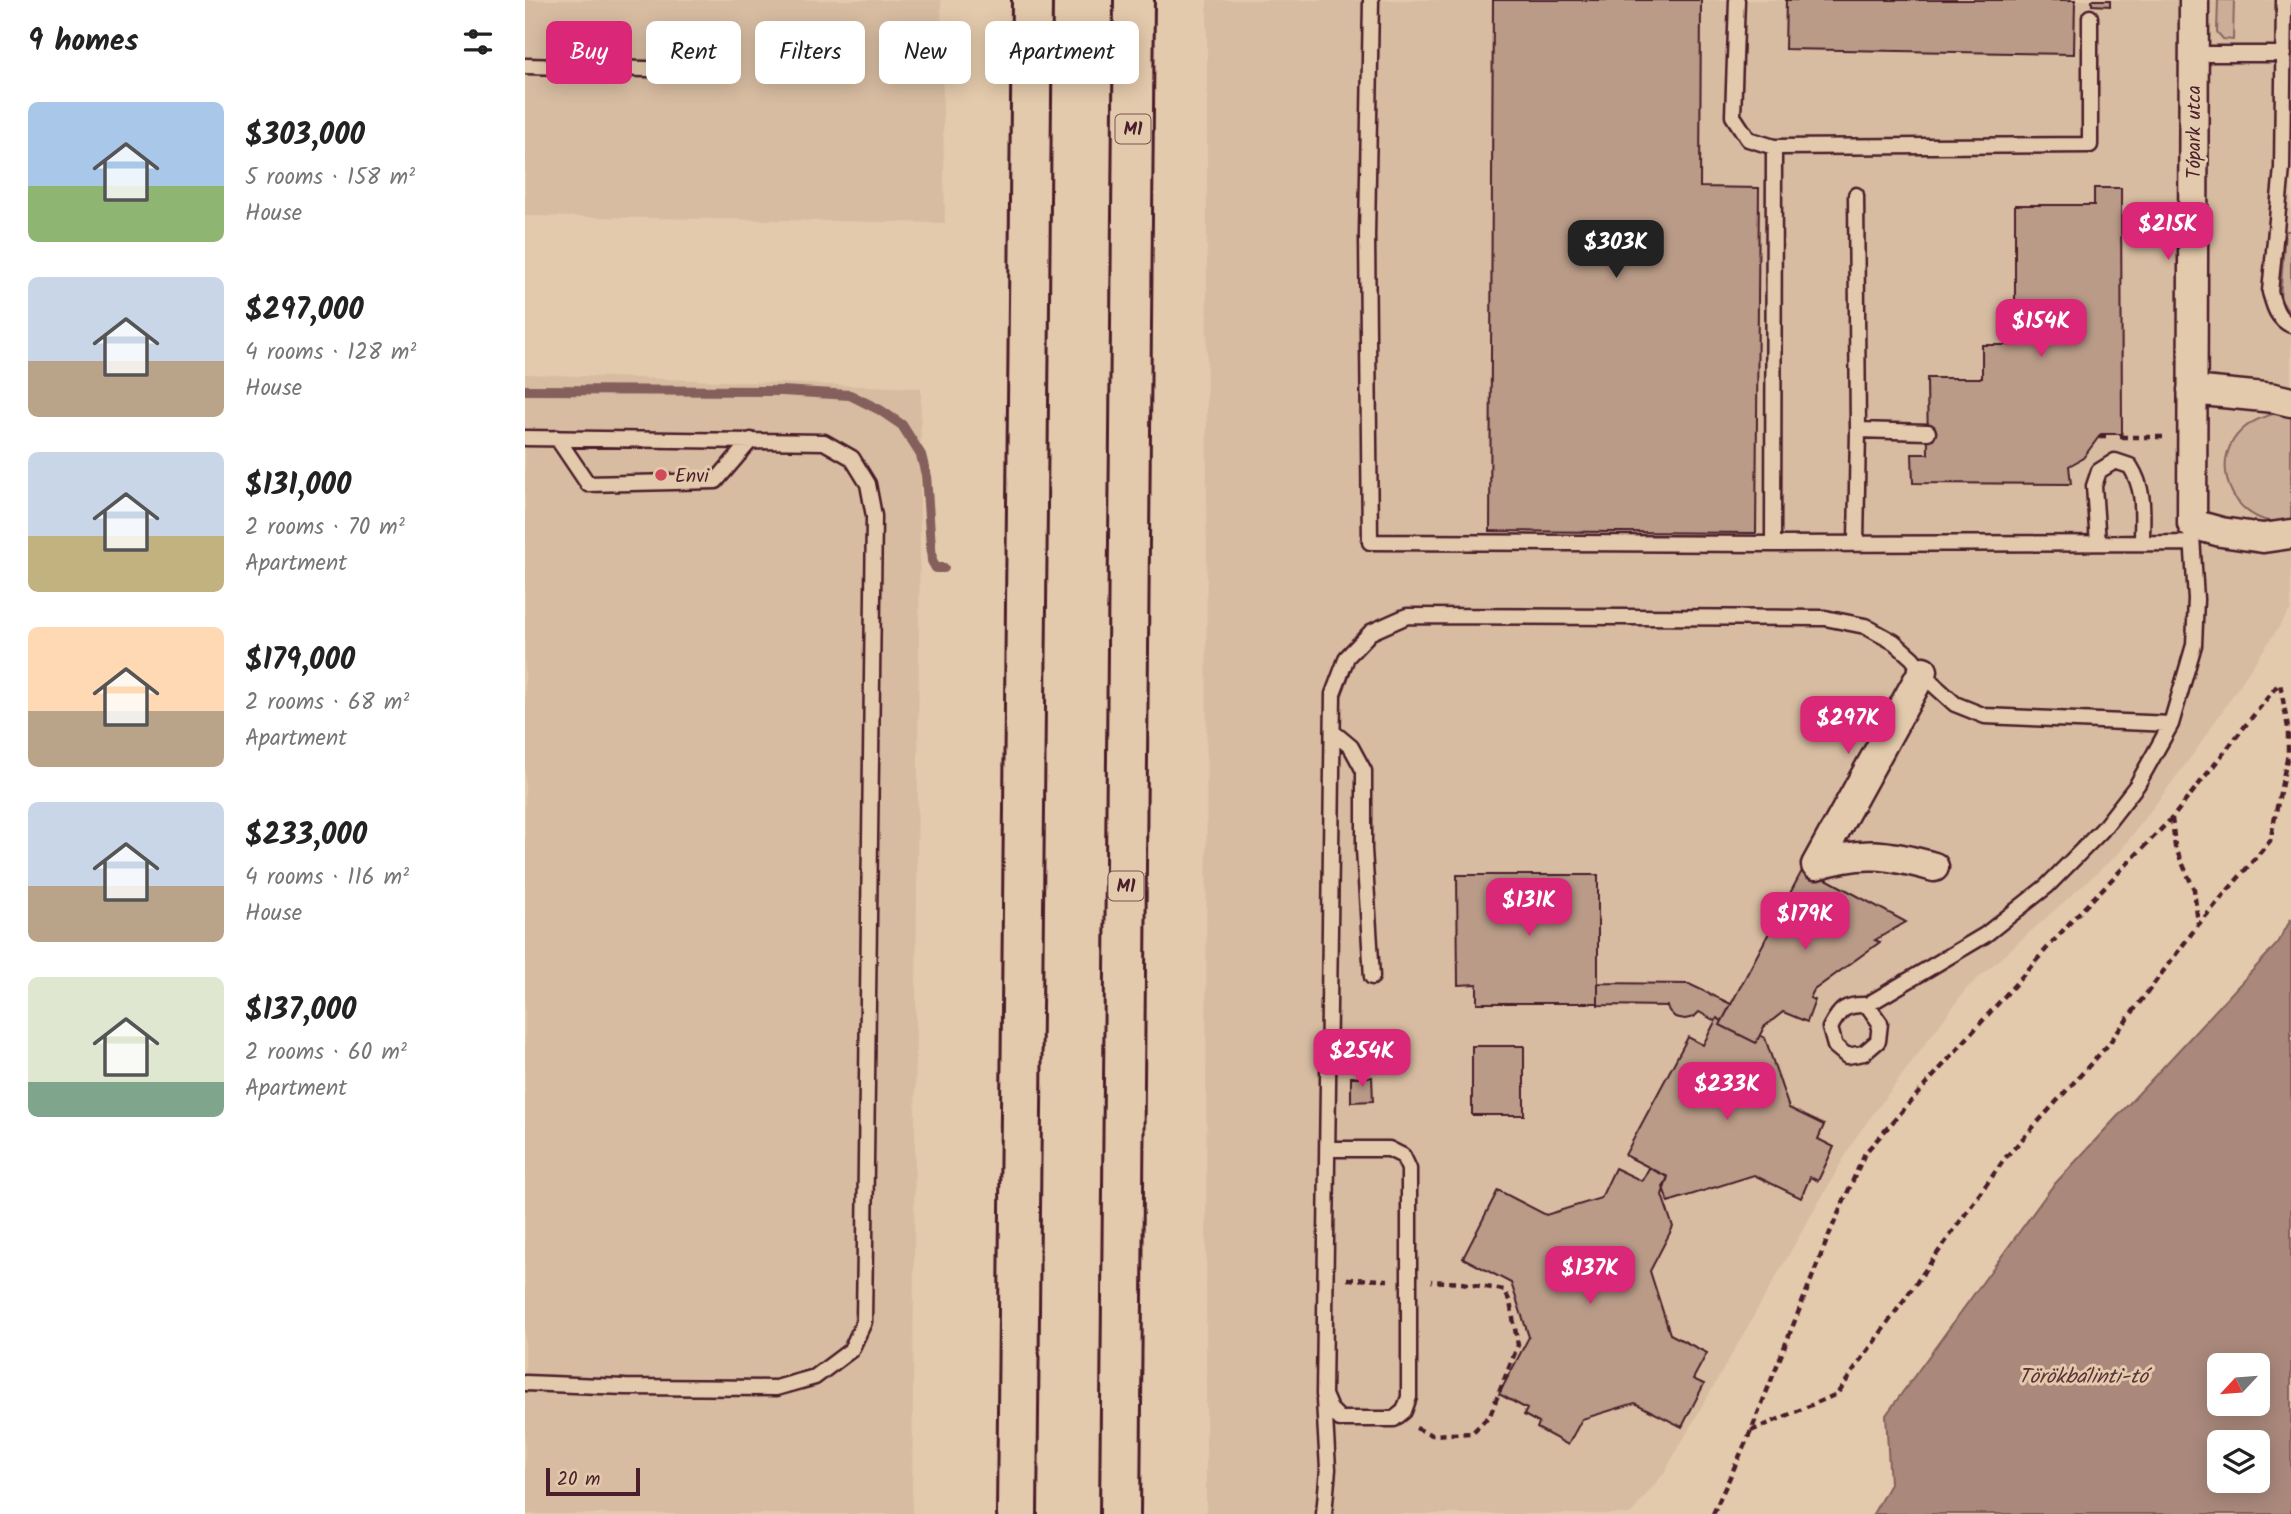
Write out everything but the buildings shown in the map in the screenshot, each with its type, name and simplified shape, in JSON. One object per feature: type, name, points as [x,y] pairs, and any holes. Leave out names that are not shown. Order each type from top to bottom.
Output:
[{"type":"highway","points":[[1017,1514],[1032,0]]},
{"type":"highway","name":"M1","points":[[1120,1514],[1135,0]]},
{"type":"street","name":"Tópark utca","points":[[2192,534],[2194,0]]},
{"type":"street","points":[[2192,390],[2291,402]]},
{"type":"street","points":[[2192,534],[2221,532],[2263,538],[2291,534]]},
{"type":"street","points":[[1923,671],[1816,865],[1837,858],[1873,854],[1907,859],[1934,867]]},
{"type":"lane","points":[[1371,0],[1367,235],[1370,542],[2142,543],[2192,534],[2196,599],[2194,645],[2171,724],[2137,785],[2102,830],[2047,886],[1985,935],[1867,1004]]},
{"type":"lane","points":[[1737,0],[1733,116],[1748,139],[1774,147],[2090,145],[2090,17]]},
{"type":"lane","points":[[2284,0],[2282,168],[2270,292],[2275,310],[2291,325]]},
{"type":"lane","points":[[2194,54],[2284,54]]},
{"type":"lane","points":[[525,66],[646,69]]},
{"type":"lane","points":[[1773,544],[1774,147]]},
{"type":"lane","points":[[1856,195],[1856,544]]},
{"type":"lane","points":[[1858,430],[1928,432]]},
{"type":"lane","points":[[525,438],[824,442],[852,458],[869,485],[874,516],[864,1322],[851,1350],[815,1377],[776,1388],[525,1383]]},
{"type":"lane","points":[[557,438],[588,484],[716,481],[751,440]]},
{"type":"lane","points":[[2098,543],[2094,486],[2099,471],[2115,461],[2130,466],[2138,479],[2142,493],[2142,543]]},
{"type":"lane","points":[[1324,1514],[1328,1469],[1324,1395],[1333,694],[1347,657],[1371,632],[1407,616],[1825,618],[1865,626],[1895,642],[1955,704],[1985,716],[2171,724]]},
{"type":"lane","points":[[1333,732],[1351,747],[1364,771],[1364,849],[1372,977]]},
{"type":"lane","points":[[1324,1395],[1330,1409],[1340,1419],[1394,1419],[1404,1410],[1409,1397],[1409,1170],[1403,1156],[1389,1149],[1327,1149]]},
{"type":"path","points":[[2099,437],[2192,438]]},
{"type":"path","points":[[1713,1514],[1751,1431],[1864,1153],[2074,918],[2172,818],[2280,682],[2289,727],[2288,754],[2270,841],[2198,925],[2107,1046],[2006,1157],[1837,1394],[1751,1431]]},
{"type":"path","points":[[2172,818],[2175,847],[2194,889],[2198,925]]},
{"type":"path","points":[[1394,1419],[1432,1435],[1472,1433],[1490,1415],[1518,1345],[1510,1302],[1504,1290]]},
{"type":"shaded area","points":[[525,0],[941,0],[941,21],[879,21],[879,84],[943,84],[945,223],[525,216]]},
{"type":"shaded area","points":[[1207,0],[2291,0],[2291,609],[2194,753],[2119,853],[1967,988],[1856,1137],[1664,1473],[1631,1514],[1206,1514]]},
{"type":"shaded area","points":[[2218,0],[2234,0],[2233,40],[2223,39],[2217,32]]},
{"type":"shaded area","points":[[2285,231],[2291,231],[2291,313],[2280,300]]},
{"type":"shaded area","points":[[525,374],[921,388],[912,1514],[525,1514]]},
{"type":"shaded area","points":[[2277,413],[2291,414],[2291,520],[2269,521],[2250,513],[2236,498],[2227,480],[2226,460],[2233,440],[2250,424]]},
{"type":"water","name":"Törökbálinti-tó","points":[[2291,919],[2291,1514],[1873,1514],[1890,1484],[1886,1415],[2052,1187],[2278,943]]},
{"type":"waterway","points":[[525,390],[782,391],[850,395],[902,425],[921,455],[926,475],[932,561],[936,568],[944,568]]},
{"type":"place","name":"Envi","points":[[661,475]]}]
